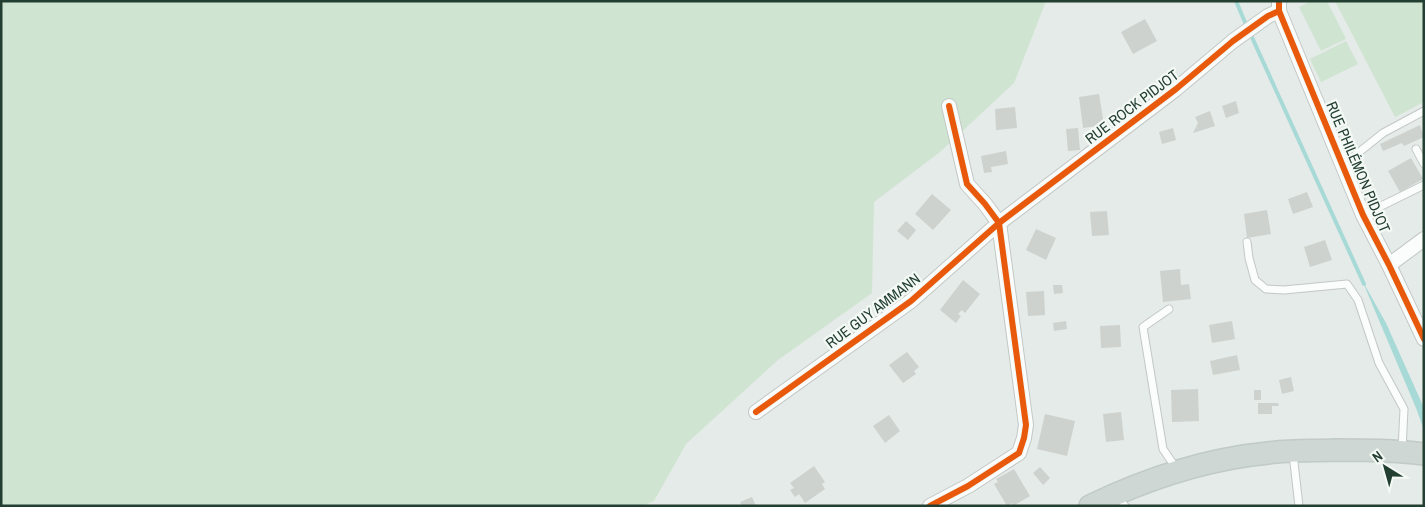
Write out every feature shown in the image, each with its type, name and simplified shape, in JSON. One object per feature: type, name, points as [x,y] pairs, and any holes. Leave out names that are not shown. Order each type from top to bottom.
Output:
[{"type":"main road","points":[[1090,506],[1120,500],[1178,470],[1268,452],[1416,453]]},
{"type":"street","name":"RUE ROCK PIDJOT","points":[[999,223],[1176,89],[1275,9]]},
{"type":"street","name":"RUE PHILÉMON PIDJOT","points":[[1275,9],[1363,215],[1424,339]]},
{"type":"street","points":[[930,506],[968,486],[1019,453],[1026,425],[999,223],[985,204],[966,184],[949,106]]},
{"type":"street","name":"RUE GUY AMMANN","points":[[756,412],[911,301],[999,223]]},
{"type":"street","points":[[1389,265],[1424,239]]},
{"type":"lane","points":[[1343,166],[1383,133],[1424,111]]},
{"type":"lane","points":[[1416,149],[1424,164]]},
{"type":"lane","points":[[1363,215],[1424,185]]},
{"type":"lane","points":[[1247,242],[1255,280],[1266,289],[1284,290],[1347,284],[1358,300],[1379,363],[1404,408],[1416,453]]},
{"type":"lane","points":[[1169,309],[1142,327],[1163,449],[1178,470]]},
{"type":"lane","points":[[1293,451],[1299,506]]},
{"type":"green space","points":[[1,1],[1046,1],[1014,83],[940,152],[874,202],[872,293],[778,360],[686,444],[654,501],[642,506],[1,506]]},
{"type":"green space","points":[[1311,1],[1327,1],[1346,39],[1321,51],[1299,7]]},
{"type":"green space","points":[[1335,1],[1424,1],[1424,102],[1395,117]]},
{"type":"green space","points":[[1346,41],[1358,64],[1321,82],[1310,59]]},
{"type":"water","points":[[1362,280],[1386,323],[1424,408],[1424,430],[1416,408]]},
{"type":"building","points":[[1145,19],[1157,41],[1133,54],[1121,32]]},
{"type":"building","points":[[1099,94],[1104,125],[1083,128],[1079,97]]},
{"type":"building","points":[[1236,101],[1239,113],[1226,118],[1222,106]]},
{"type":"building","points":[[1015,107],[1017,128],[996,130],[995,109]]},
{"type":"building","points":[[1210,111],[1215,126],[1193,133],[1198,123],[1195,117]]},
{"type":"building","points":[[1420,125],[1424,137],[1404,146],[1402,143],[1383,151],[1380,144]]},
{"type":"building","points":[[1078,128],[1080,150],[1068,151],[1066,129]]},
{"type":"building","points":[[1173,128],[1176,140],[1162,144],[1159,132]]},
{"type":"building","points":[[1006,151],[1008,164],[991,167],[992,172],[984,173],[981,156]]},
{"type":"building","points":[[1411,158],[1423,179],[1400,192],[1388,171]]},
{"type":"building","points":[[1307,192],[1313,207],[1293,214],[1288,199]]},
{"type":"building","points":[[932,194],[951,210],[933,230],[915,214]]},
{"type":"building","points":[[1267,210],[1271,234],[1247,238],[1244,214]]},
{"type":"building","points":[[1107,211],[1109,235],[1092,236],[1090,212]]},
{"type":"building","points":[[906,221],[916,230],[908,240],[897,231]]},
{"type":"building","points":[[1036,229],[1056,238],[1046,260],[1026,250]]},
{"type":"building","points":[[1325,240],[1332,260],[1310,267],[1304,247]]},
{"type":"building","points":[[1180,269],[1181,285],[1189,284],[1191,299],[1163,302],[1160,271]]},
{"type":"building","points":[[963,280],[980,294],[965,313],[962,310],[958,314],[961,316],[956,323],[940,310]]},
{"type":"building","points":[[1053,285],[1062,285],[1063,293],[1054,294]]},
{"type":"building","points":[[1044,291],[1045,315],[1028,316],[1026,292]]},
{"type":"building","points":[[1066,321],[1067,329],[1054,331],[1053,323]]},
{"type":"building","points":[[1232,321],[1235,339],[1212,343],[1209,325]]},
{"type":"building","points":[[1120,325],[1121,347],[1101,348],[1100,326]]},
{"type":"building","points":[[907,352],[919,367],[914,371],[916,374],[903,383],[889,365]]},
{"type":"building","points":[[1237,355],[1240,370],[1213,375],[1210,361]]},
{"type":"building","points":[[1291,377],[1294,391],[1282,394],[1279,380]]},
{"type":"building","points":[[1198,389],[1199,421],[1172,422],[1171,390]]},
{"type":"building","points":[[1254,390],[1261,390],[1261,400],[1254,400]]},
{"type":"building","points":[[1258,403],[1278,403],[1279,406],[1272,406],[1272,414],[1258,414]]},
{"type":"building","points":[[1121,412],[1124,440],[1106,442],[1103,414]]},
{"type":"building","points":[[1045,414],[1075,421],[1067,456],[1037,449]]},
{"type":"building","points":[[889,415],[900,431],[885,443],[873,426]]},
{"type":"building","points":[[814,466],[825,482],[822,484],[825,489],[805,503],[799,494],[795,497],[790,490],[794,488],[790,483]]},
{"type":"building","points":[[1040,467],[1050,478],[1043,485],[1033,473]]},
{"type":"building","points":[[1014,469],[1030,496],[1013,506],[1012,503],[1007,506],[994,484],[998,482],[996,479]]},
{"type":"building","points":[[752,497],[756,506],[742,506],[740,502]]},
{"type":"waterway","points":[[1236,1],[1247,27]]},
{"type":"waterway","points":[[1250,33],[1364,284]]},
{"type":"cycle path","points":[[1279,1],[1279,11],[1363,215],[1424,339]]},
{"type":"cycle path","points":[[756,412],[911,301],[999,223],[1176,89],[1233,41],[1268,16],[1279,11]]},
{"type":"cycle path","points":[[930,506],[968,486],[1019,453],[1026,425],[999,223],[967,184],[949,106]]}]
